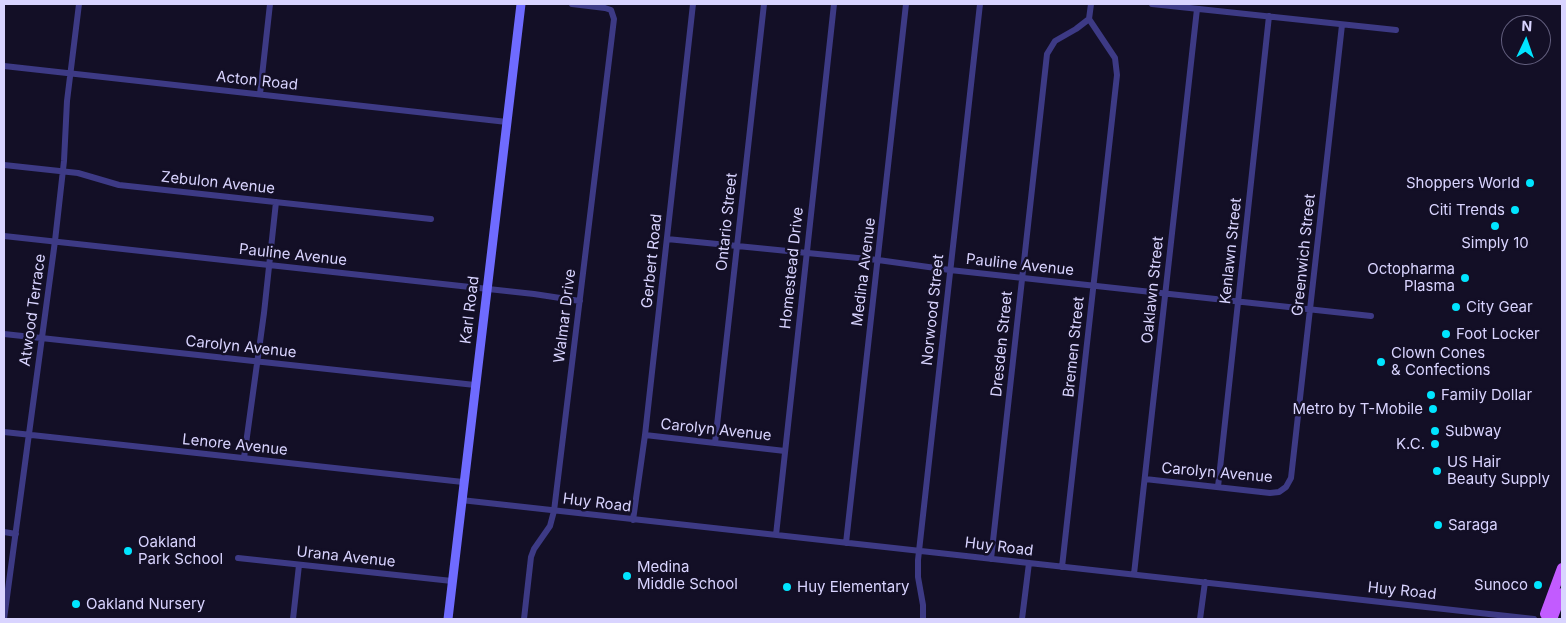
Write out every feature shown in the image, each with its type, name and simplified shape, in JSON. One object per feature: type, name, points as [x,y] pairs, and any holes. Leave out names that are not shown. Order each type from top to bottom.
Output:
[{"type":"main road","name":"Karl Road","points":[[448,619],[521,4]]},
{"type":"main road","points":[[1562,568],[1545,614],[1548,619],[1554,615],[1562,593]]},
{"type":"street","name":"Atwood Terrace","points":[[4,619],[55,241],[63,171],[70,74],[79,4]]},
{"type":"street","points":[[260,94],[270,4]]},
{"type":"street","name":"Walmar Drive","points":[[524,619],[531,557],[550,526],[554,511],[614,19],[611,10],[572,4]]},
{"type":"street","name":"Gerbert Road","points":[[634,520],[693,4]]},
{"type":"street","name":"Ontario Street","points":[[715,442],[764,4]]},
{"type":"street","name":"Homestead Drive","points":[[776,535],[834,4]]},
{"type":"street","name":"Medina Avenue","points":[[846,543],[906,4]]},
{"type":"street","name":"Norwood Street","points":[[923,619],[918,569],[919,552],[980,4]]},
{"type":"street","points":[[1089,19],[1091,4]]},
{"type":"street","points":[[1152,4],[1396,30]]},
{"type":"street","name":"Oaklawn Street","points":[[1134,574],[1197,9]]},
{"type":"street","name":"Kenlawn Street","points":[[1218,487],[1269,16]]},
{"type":"street","name":"Dresden Street","points":[[991,559],[1047,54],[1055,41],[1089,19]]},
{"type":"street","name":"Bremen Street","points":[[1062,567],[1116,75],[1116,58],[1089,19]]},
{"type":"street","name":"Greenwich Street","points":[[1286,487],[1291,478],[1293,467],[1342,25]]},
{"type":"street","name":"Acton Road","points":[[4,66],[507,122]]},
{"type":"street","name":"Zebulon Avenue","points":[[4,165],[85,174],[111,184],[431,219]]},
{"type":"street","points":[[244,458],[258,362],[276,202]]},
{"type":"street","name":"Pauline Avenue","points":[[4,236],[580,301]]},
{"type":"street","name":"Pauline Avenue","points":[[667,239],[878,260],[950,270],[1371,316]]},
{"type":"street","name":"Carolyn Avenue","points":[[4,334],[475,385]]},
{"type":"street","name":"Lenore Avenue","points":[[4,432],[463,482]]},
{"type":"street","name":"Carolyn Avenue","points":[[645,435],[785,450]]},
{"type":"street","name":"Carolyn Avenue","points":[[1145,479],[1270,493],[1279,492],[1286,487]]},
{"type":"street","name":"Huy Road","points":[[461,500],[1534,619]]},
{"type":"street","points":[[4,532],[16,534]]},
{"type":"street","name":"Urana Avenue","points":[[238,558],[452,582]]},
{"type":"street","points":[[1022,619],[1029,563]]},
{"type":"street","points":[[292,619],[299,565]]},
{"type":"street","points":[[1200,619],[1205,582]]},
{"type":"place","name":"Shoppers World","points":[[1530,183]]},
{"type":"place","name":"Citi Trends","points":[[1515,210]]},
{"type":"place","name":"Simply 10","points":[[1495,226]]},
{"type":"place","name":"Octopharma Plasma","points":[[1465,278]]},
{"type":"place","name":"City Gear","points":[[1456,307]]},
{"type":"place","name":"Foot Locker","points":[[1446,334]]},
{"type":"place","name":"Clown Cones & Confections","points":[[1381,362]]},
{"type":"place","name":"Family Dollar","points":[[1431,395]]},
{"type":"place","name":"Metro by T-Mobile","points":[[1433,409]]},
{"type":"place","name":"Subway","points":[[1435,431]]},
{"type":"place","name":"K.C.","points":[[1435,444]]},
{"type":"place","name":"US Hair Beauty Supply","points":[[1437,471]]},
{"type":"place","name":"Saraga","points":[[1438,525]]},
{"type":"place","name":"Oakland Park School","points":[[128,551]]},
{"type":"place","name":"Medina Middle School","points":[[627,576]]},
{"type":"place","name":"Sunoco","points":[[1538,585]]},
{"type":"place","name":"Huy Elementary","points":[[787,587]]},
{"type":"place","name":"Oakland Nursery","points":[[76,604]]}]
